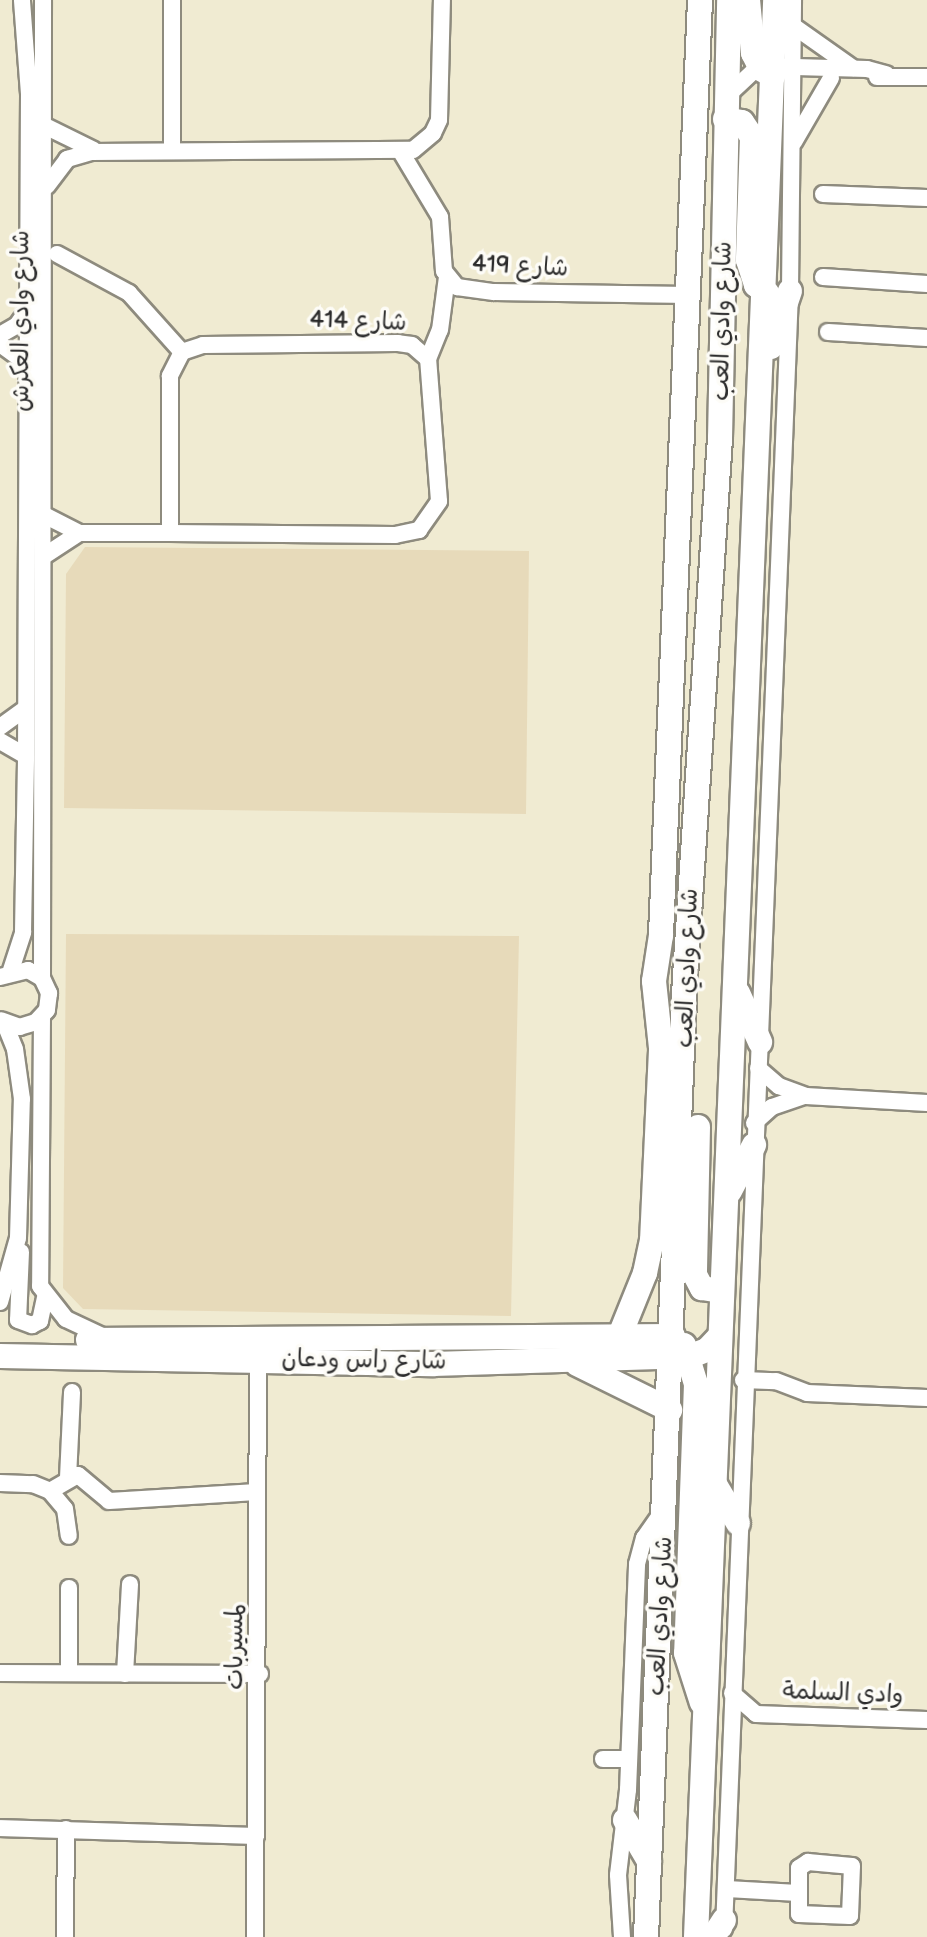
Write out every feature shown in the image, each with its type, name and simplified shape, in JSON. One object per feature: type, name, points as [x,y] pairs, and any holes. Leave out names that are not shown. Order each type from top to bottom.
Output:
[{"type":"street","name":"شارع وادي العكرش","points":[[6,973],[23,932],[26,756],[29,94],[22,0]]},
{"type":"street","name":"شارع وادي العكرش","points":[[42,1017],[49,993],[42,978],[47,127],[43,0]]},
{"type":"street","points":[[172,0],[172,150]]},
{"type":"street","points":[[46,188],[67,159],[104,152],[401,152],[425,143],[439,120],[442,0]]},
{"type":"street","name":"شارع وادي العب","points":[[620,1335],[645,1273],[653,1226],[658,1027],[654,981],[661,935],[700,0]]},
{"type":"street","name":"شارع وادي العب","points":[[646,1937],[670,1410],[679,1350],[676,1270],[685,976],[720,438],[724,109],[729,0]]},
{"type":"street","points":[[748,0],[749,40],[778,70],[831,78],[886,74]]},
{"type":"street","name":"شارع وادي العب","points":[[696,1937],[760,379],[778,292],[775,0]]},
{"type":"street","points":[[720,1931],[727,1889],[743,1380],[760,1042],[778,292],[791,152],[778,70],[792,25],[793,0]]},
{"type":"street","points":[[792,25],[854,68]]},
{"type":"street","points":[[778,292],[756,285],[748,260],[752,137],[742,122],[724,109],[778,70],[854,68],[927,77]]},
{"type":"street","points":[[791,152],[810,108],[831,78]]},
{"type":"street","points":[[47,127],[104,152]]},
{"type":"street","name":"شارع 419","points":[[401,152],[440,217],[447,277],[464,289],[688,295]]},
{"type":"street","points":[[823,194],[927,198]]},
{"type":"street","points":[[57,254],[129,293],[164,327],[182,352],[170,376],[170,533]]},
{"type":"street","points":[[428,359],[440,330],[447,277]]},
{"type":"street","points":[[823,277],[927,284]]},
{"type":"street","points":[[0,335],[17,325],[29,308]]},
{"type":"street","points":[[828,332],[927,338]]},
{"type":"street","points":[[0,344],[30,366]]},
{"type":"street","name":"شارع 414","points":[[44,515],[79,533],[395,535],[419,530],[439,501],[428,359],[412,345],[203,345],[182,352]]},
{"type":"street","points":[[679,499],[720,438]]},
{"type":"street","points":[[44,556],[79,533]]},
{"type":"street","points":[[0,727],[26,708]]},
{"type":"street","points":[[0,741],[26,756]]},
{"type":"street","points":[[6,973],[28,970],[42,978]]},
{"type":"street","points":[[658,1027],[685,976]]},
{"type":"street","points":[[735,985],[760,1042]]},
{"type":"street","points":[[685,1016],[699,1056],[695,1275],[702,1288],[722,1291]]},
{"type":"street","points":[[42,1017],[38,1268],[45,1297],[40,1321],[27,1325],[18,1320],[21,1083],[2,1021],[20,1027],[42,1017]]},
{"type":"street","points":[[758,1068],[779,1086],[806,1096]]},
{"type":"street","points":[[726,1200],[754,1134],[783,1101],[806,1096],[927,1103]]},
{"type":"street","points":[[653,1226],[676,1270]]},
{"type":"street","points":[[0,1302],[19,1227]]},
{"type":"street","points":[[45,1297],[77,1326],[115,1340]]},
{"type":"street","name":"شارع راس ودعان","points":[[0,1341],[620,1335],[679,1350]]},
{"type":"street","points":[[704,1708],[686,1653],[696,1384],[679,1350],[707,1350],[720,1336]]},
{"type":"street","name":"شارع راس ودعان","points":[[0,1356],[258,1357],[398,1364],[563,1360],[679,1350]]},
{"type":"street","name":"لمسيربات","points":[[255,1937],[260,1674],[258,1357]]},
{"type":"street","points":[[563,1360],[670,1410]]},
{"type":"street","points":[[743,1380],[776,1381],[813,1394],[927,1398]]},
{"type":"street","points":[[68,1478],[72,1392]]},
{"type":"street","points":[[50,1491],[68,1478],[84,1477],[109,1501],[257,1492]]},
{"type":"street","points":[[0,1483],[33,1484],[50,1491],[65,1509],[69,1536]]},
{"type":"street","points":[[716,1486],[738,1523]]},
{"type":"street","points":[[622,1937],[618,1875],[629,1759],[638,1555],[665,1508]]},
{"type":"street","points":[[125,1674],[130,1584]]},
{"type":"street","points":[[69,1588],[69,1673]]},
{"type":"street","points":[[0,1673],[260,1674]]},
{"type":"street","name":"وادي السلمة","points":[[732,1693],[756,1714],[927,1720]]},
{"type":"street","name":"وادي السلمة","points":[[731,1735],[756,1714]]},
{"type":"street","points":[[603,1759],[629,1759]]},
{"type":"street","points":[[625,1820],[649,1861]]},
{"type":"street","points":[[0,1828],[256,1836]]},
{"type":"street","points":[[65,1937],[66,1829]]},
{"type":"street","points":[[804,1862],[847,1863],[853,1869],[853,1910],[848,1917],[802,1916],[798,1893],[799,1868],[804,1862]]},
{"type":"street","points":[[727,1889],[798,1893]]},
{"type":"shaded area","points":[[85,547],[529,551],[526,814],[64,808],[66,574]]},
{"type":"shaded area","points":[[66,934],[519,936],[511,1316],[83,1309],[63,1288]]}]
